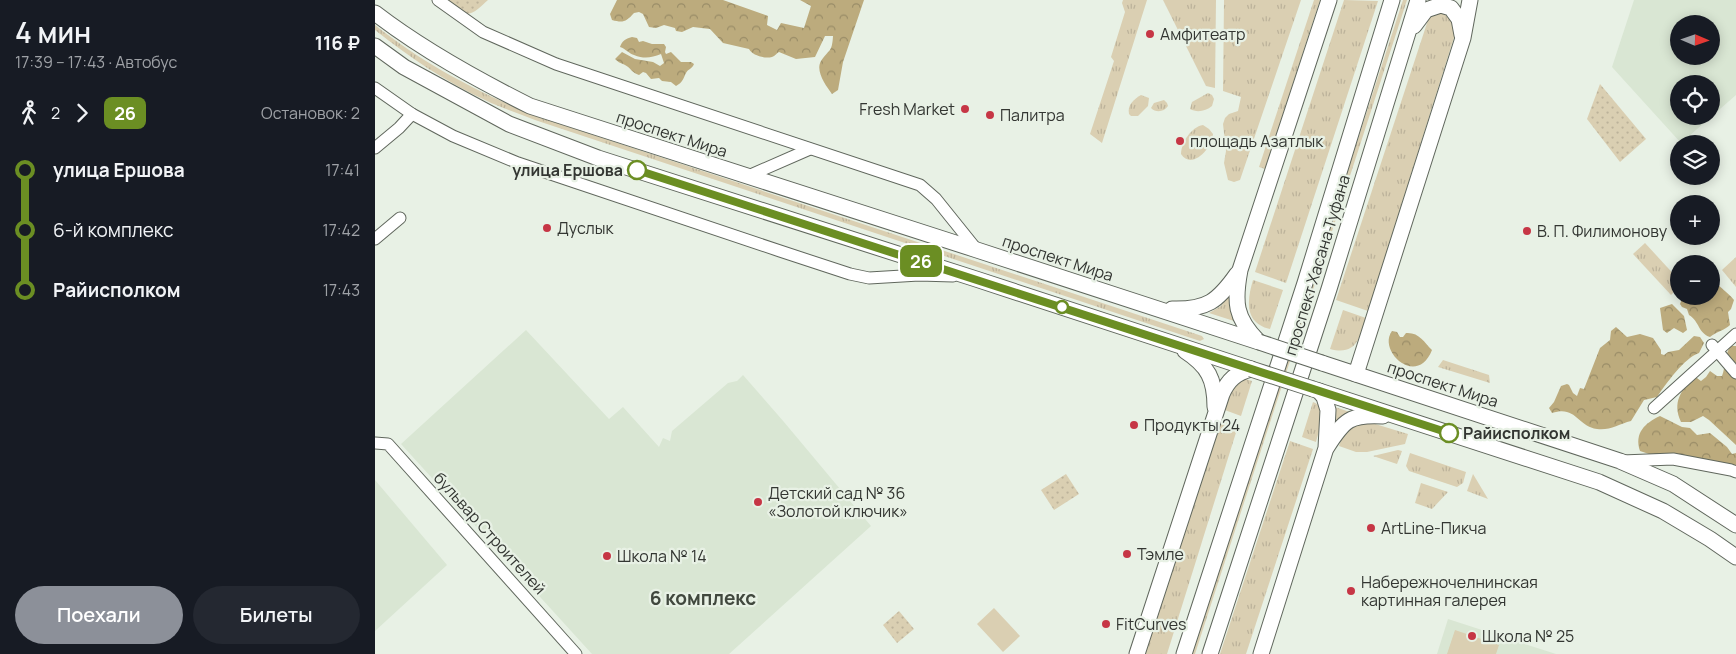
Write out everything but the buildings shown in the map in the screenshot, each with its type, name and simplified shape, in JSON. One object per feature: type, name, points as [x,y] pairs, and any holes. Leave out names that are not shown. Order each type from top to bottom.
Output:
[{"type":"main road","points":[[1259,342],[1247,330],[1240,319],[1237,309],[1236,297],[1240,270],[1329,0]]},
{"type":"main road","points":[[1382,0],[1383,26]]},
{"type":"main road","name":"проспект Хасана Туфана","points":[[1183,654],[1305,283],[1392,0]]},
{"type":"main road","name":"проспект Хасана Туфана","points":[[1210,654],[1329,289],[1418,0]]},
{"type":"main road","points":[[1356,374],[1463,38],[1470,0]]},
{"type":"main road","points":[[1407,34],[1426,10],[1441,5],[1451,8],[1459,19],[1463,38]]},
{"type":"main road","name":"проспект Мира","points":[[375,13],[417,44],[489,86],[530,106],[977,250],[1620,461],[1673,484],[1736,524]]},
{"type":"main road","points":[[375,46],[404,67],[509,124],[598,158],[1599,482],[1663,511],[1736,557]]},
{"type":"main road","points":[[1156,309],[1195,309],[1207,305],[1222,294],[1240,270]]},
{"type":"main road","points":[[1175,345],[1194,357],[1208,371],[1214,387],[1215,412]]},
{"type":"main road","points":[[1137,654],[1215,412],[1231,379],[1241,372],[1251,369]]},
{"type":"main road","points":[[1316,390],[1323,397],[1328,410],[1326,448]]},
{"type":"main road","points":[[1261,654],[1326,448],[1336,432],[1345,423],[1357,416],[1403,418]]},
{"type":"street","points":[[438,0],[483,32],[557,64],[920,185],[936,200],[977,250]]},
{"type":"street","points":[[375,88],[412,114],[453,136],[541,171],[850,274],[876,278],[945,275],[976,279]]},
{"type":"street","points":[[375,148],[399,128],[412,114]]},
{"type":"street","points":[[746,176],[810,149]]},
{"type":"street","points":[[375,239],[400,218]]},
{"type":"street","points":[[1654,408],[1714,348],[1736,334]]},
{"type":"street","points":[[1714,348],[1736,373]]},
{"type":"street","name":"бульвар Строителей","points":[[375,443],[388,444],[576,654]]},
{"type":"street","points":[[1620,461],[1673,459],[1736,472]]},
{"type":"shaded area","points":[[1634,0],[1736,0],[1736,95],[1720,109],[1720,75],[1670,75],[1670,125],[1702,125],[1690,135],[1674,135],[1612,67]]},
{"type":"shaded area","name":"Школа № 14","points":[[526,330],[609,419],[623,407],[659,447],[663,438],[670,441],[672,431],[728,383],[737,381],[743,375],[871,526],[729,654],[592,654],[401,444]]},
{"type":"shaded area","points":[[375,480],[447,565],[375,631]]},
{"type":"shaded area","name":"Школа № 25","points":[[1448,619],[1556,654],[1437,654]]},
{"type":"green space","points":[[445,0],[488,0],[475,11],[465,14]]},
{"type":"green space","points":[[617,0],[723,0],[768,16],[767,25],[777,30],[781,23],[804,28],[811,6],[800,0],[864,0],[843,62],[838,90],[832,94],[819,69],[821,61],[831,48],[833,36],[825,36],[815,57],[796,59],[779,52],[772,57],[762,57],[755,55],[749,49],[723,43],[710,29],[693,27],[682,32],[664,25],[656,28],[649,27],[643,14],[639,12],[634,13],[624,21],[612,20],[610,14]]},
{"type":"green space","points":[[1123,0],[1147,0],[1102,143],[1090,134],[1114,61],[1111,57],[1125,12]]},
{"type":"green space","points":[[1163,0],[1216,0],[1215,88],[1206,86]]},
{"type":"green space","points":[[1224,0],[1301,0],[1240,180],[1234,182],[1228,180],[1224,163],[1226,151],[1223,124],[1229,114],[1238,111],[1241,97],[1223,91]]},
{"type":"green space","points":[[1314,0],[1320,0],[1265,169],[1259,167]]},
{"type":"green space","points":[[1344,0],[1378,1],[1286,283],[1255,272]]},
{"type":"green space","points":[[1403,0],[1407,0],[1195,654],[1191,654]]},
{"type":"green space","points":[[1438,12],[1447,12],[1457,28],[1368,311],[1336,300],[1429,17]]},
{"type":"green space","points":[[375,25],[394,40],[433,65],[493,97],[536,116],[1202,336],[1204,339],[1200,341],[535,120],[491,103],[442,77],[375,30]]},
{"type":"green space","points":[[632,37],[637,38],[639,42],[664,44],[666,54],[671,52],[681,62],[691,62],[694,64],[676,86],[659,78],[651,79],[643,72],[639,75],[615,59],[622,52],[635,59],[653,62],[660,66],[664,63],[661,54],[641,57],[620,47],[624,40]]},
{"type":"green space","points":[[1600,84],[1646,139],[1620,162],[1587,119]]},
{"type":"green space","points":[[1208,93],[1214,99],[1212,106],[1201,111],[1190,109],[1192,102]]},
{"type":"green space","points":[[1141,95],[1149,98],[1148,106],[1138,116],[1131,116],[1129,114],[1130,105]]},
{"type":"green space","points":[[1164,100],[1168,106],[1164,110],[1158,111],[1151,108],[1154,103]]},
{"type":"green space","points":[[1203,125],[1213,134],[1210,145],[1196,159],[1186,159],[1181,154],[1185,141],[1194,129]]},
{"type":"green space","points":[[1645,243],[1670,270],[1670,294],[1633,254]]},
{"type":"green space","points":[[1736,257],[1736,287],[1722,270]]},
{"type":"green space","points":[[1253,280],[1283,290],[1270,329],[1256,322],[1249,310],[1249,295]]},
{"type":"green space","points":[[1720,287],[1734,300],[1728,312],[1730,325],[1710,337],[1703,333],[1689,315],[1687,309],[1681,305],[1720,305]]},
{"type":"green space","points":[[1230,294],[1230,308],[1234,321],[1209,313],[1221,306]]},
{"type":"green space","points":[[1673,305],[1684,316],[1687,330],[1683,333],[1674,328],[1667,333],[1663,330],[1660,308]]},
{"type":"green space","points":[[1343,310],[1366,318],[1359,338],[1351,348],[1346,350],[1330,349]]},
{"type":"green space","points":[[1616,327],[1627,337],[1640,334],[1653,338],[1661,350],[1661,354],[1664,355],[1668,352],[1679,350],[1694,336],[1700,337],[1704,343],[1699,353],[1681,366],[1657,397],[1644,400],[1631,421],[1610,428],[1597,429],[1585,424],[1572,414],[1560,411],[1552,413],[1549,408],[1554,402],[1561,386],[1569,385],[1577,396],[1580,388],[1584,389],[1600,348],[1610,340],[1611,331]]},
{"type":"green space","points":[[1392,331],[1397,332],[1400,337],[1403,337],[1406,333],[1411,333],[1421,338],[1432,350],[1425,361],[1417,366],[1409,366],[1394,356],[1390,348],[1389,339]]},
{"type":"green space","points":[[1731,346],[1736,346],[1736,445],[1703,416],[1691,422],[1681,422],[1677,408],[1679,397],[1694,376],[1701,381],[1710,371],[1717,376],[1722,376],[1727,353]]},
{"type":"green space","points":[[1443,360],[1489,375],[1490,383],[1438,367]]},
{"type":"green space","points":[[1242,378],[1252,381],[1241,416],[1222,409],[1229,388]]},
{"type":"green space","points":[[1313,402],[1321,409],[1322,414],[1321,426],[1316,442],[1302,437]]},
{"type":"green space","points":[[1332,406],[1350,412],[1337,422],[1333,420]]},
{"type":"green space","points":[[1219,416],[1239,423],[1167,654],[1141,654]]},
{"type":"green space","points":[[1660,416],[1682,427],[1690,428],[1697,435],[1710,433],[1727,447],[1732,454],[1736,453],[1736,467],[1670,453],[1652,455],[1640,451],[1638,439],[1642,429]]},
{"type":"green space","points":[[1356,423],[1372,423],[1408,434],[1405,444],[1367,452],[1356,452],[1339,446],[1343,434]]},
{"type":"green space","points":[[1290,441],[1313,449],[1246,654],[1220,654]]},
{"type":"green space","points":[[1398,450],[1402,451],[1397,464],[1373,456]]},
{"type":"green space","points":[[1410,453],[1466,472],[1463,483],[1457,487],[1409,471],[1406,466]]},
{"type":"green space","points":[[1066,474],[1079,494],[1054,510],[1041,490]]},
{"type":"green space","points":[[1473,474],[1488,499],[1467,491]]},
{"type":"green space","points":[[1421,483],[1448,492],[1432,509],[1415,503]]},
{"type":"green space","points":[[994,608],[1020,636],[1003,652],[977,624]]},
{"type":"green space","points":[[899,611],[914,629],[897,643],[883,625]]},
{"type":"green space","points":[[1455,630],[1499,645],[1496,654],[1447,654]]},
{"type":"bus line","name":"26","points":[[637,170],[1449,433]]},
{"type":"place","name":"Амфитеатр","points":[[1150,34]]},
{"type":"place","name":"Fresh Market","points":[[965,109]]},
{"type":"place","name":"Палитра","points":[[990,115]]},
{"type":"place","name":"площадь Азатлык","points":[[1180,141]]},
{"type":"place","name":"улица Ершова","points":[[637,170]]},
{"type":"place","name":"Дуслык","points":[[547,228]]},
{"type":"place","name":"В. П. Филимонову","points":[[1527,231]]},
{"type":"place","name":"Продукты 24","points":[[1134,425]]},
{"type":"place","name":"Райисполком","points":[[1449,433]]},
{"type":"place","name":"Детский сад № 36 «Золотой ключик»","points":[[758,502]]},
{"type":"place","name":"ArtLine-Пикча","points":[[1371,528]]},
{"type":"place","name":"Тэмле","points":[[1127,554]]},
{"type":"place","name":"Школа № 14","points":[[607,556]]},
{"type":"place","name":"Набережночелнинская картинная галерея","points":[[1351,591]]},
{"type":"place","name":"FitCurves","points":[[1106,624]]},
{"type":"place","name":"Школа № 25","points":[[1472,636]]},
{"type":"district","name":"6 комплекс","points":[[703,598]]}]
